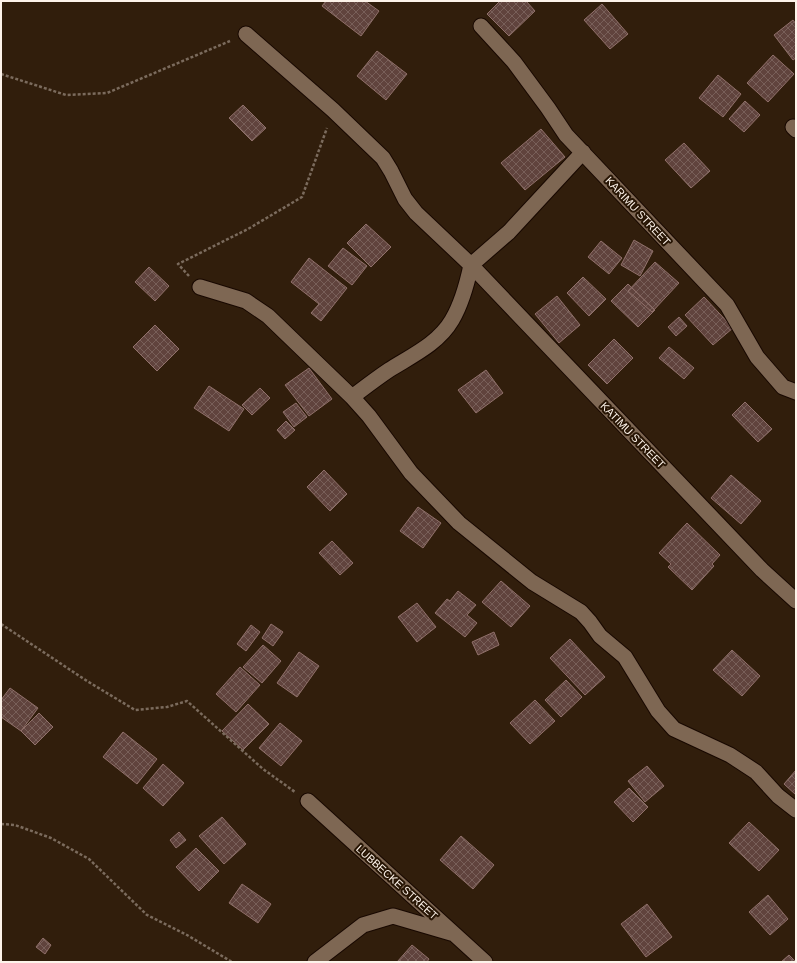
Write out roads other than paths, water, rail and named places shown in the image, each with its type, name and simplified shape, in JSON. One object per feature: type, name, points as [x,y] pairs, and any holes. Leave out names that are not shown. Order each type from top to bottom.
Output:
[{"type":"street","name":"KARIMU STREET","points":[[481,26],[514,62],[566,135],[727,305],[758,357],[783,387],[796,392]]},
{"type":"street","name":"KATIMU STREET","points":[[246,34],[333,110],[383,158],[391,170],[405,199],[416,213],[472,265],[762,570],[796,602]]},
{"type":"street","points":[[352,397],[388,371],[424,348],[440,335],[451,321],[461,301],[472,265],[509,232],[583,152]]},
{"type":"street","points":[[200,287],[246,301],[268,316],[316,364],[352,397],[369,416],[411,473],[459,522],[532,582],[581,612],[600,636],[625,657],[658,711],[674,729],[730,755],[756,772],[778,796],[796,810]]},
{"type":"street","name":"LUBBECKE STREET","points":[[308,801],[485,962]]},
{"type":"street","points":[[315,962],[363,926],[393,916],[454,934]]}]
